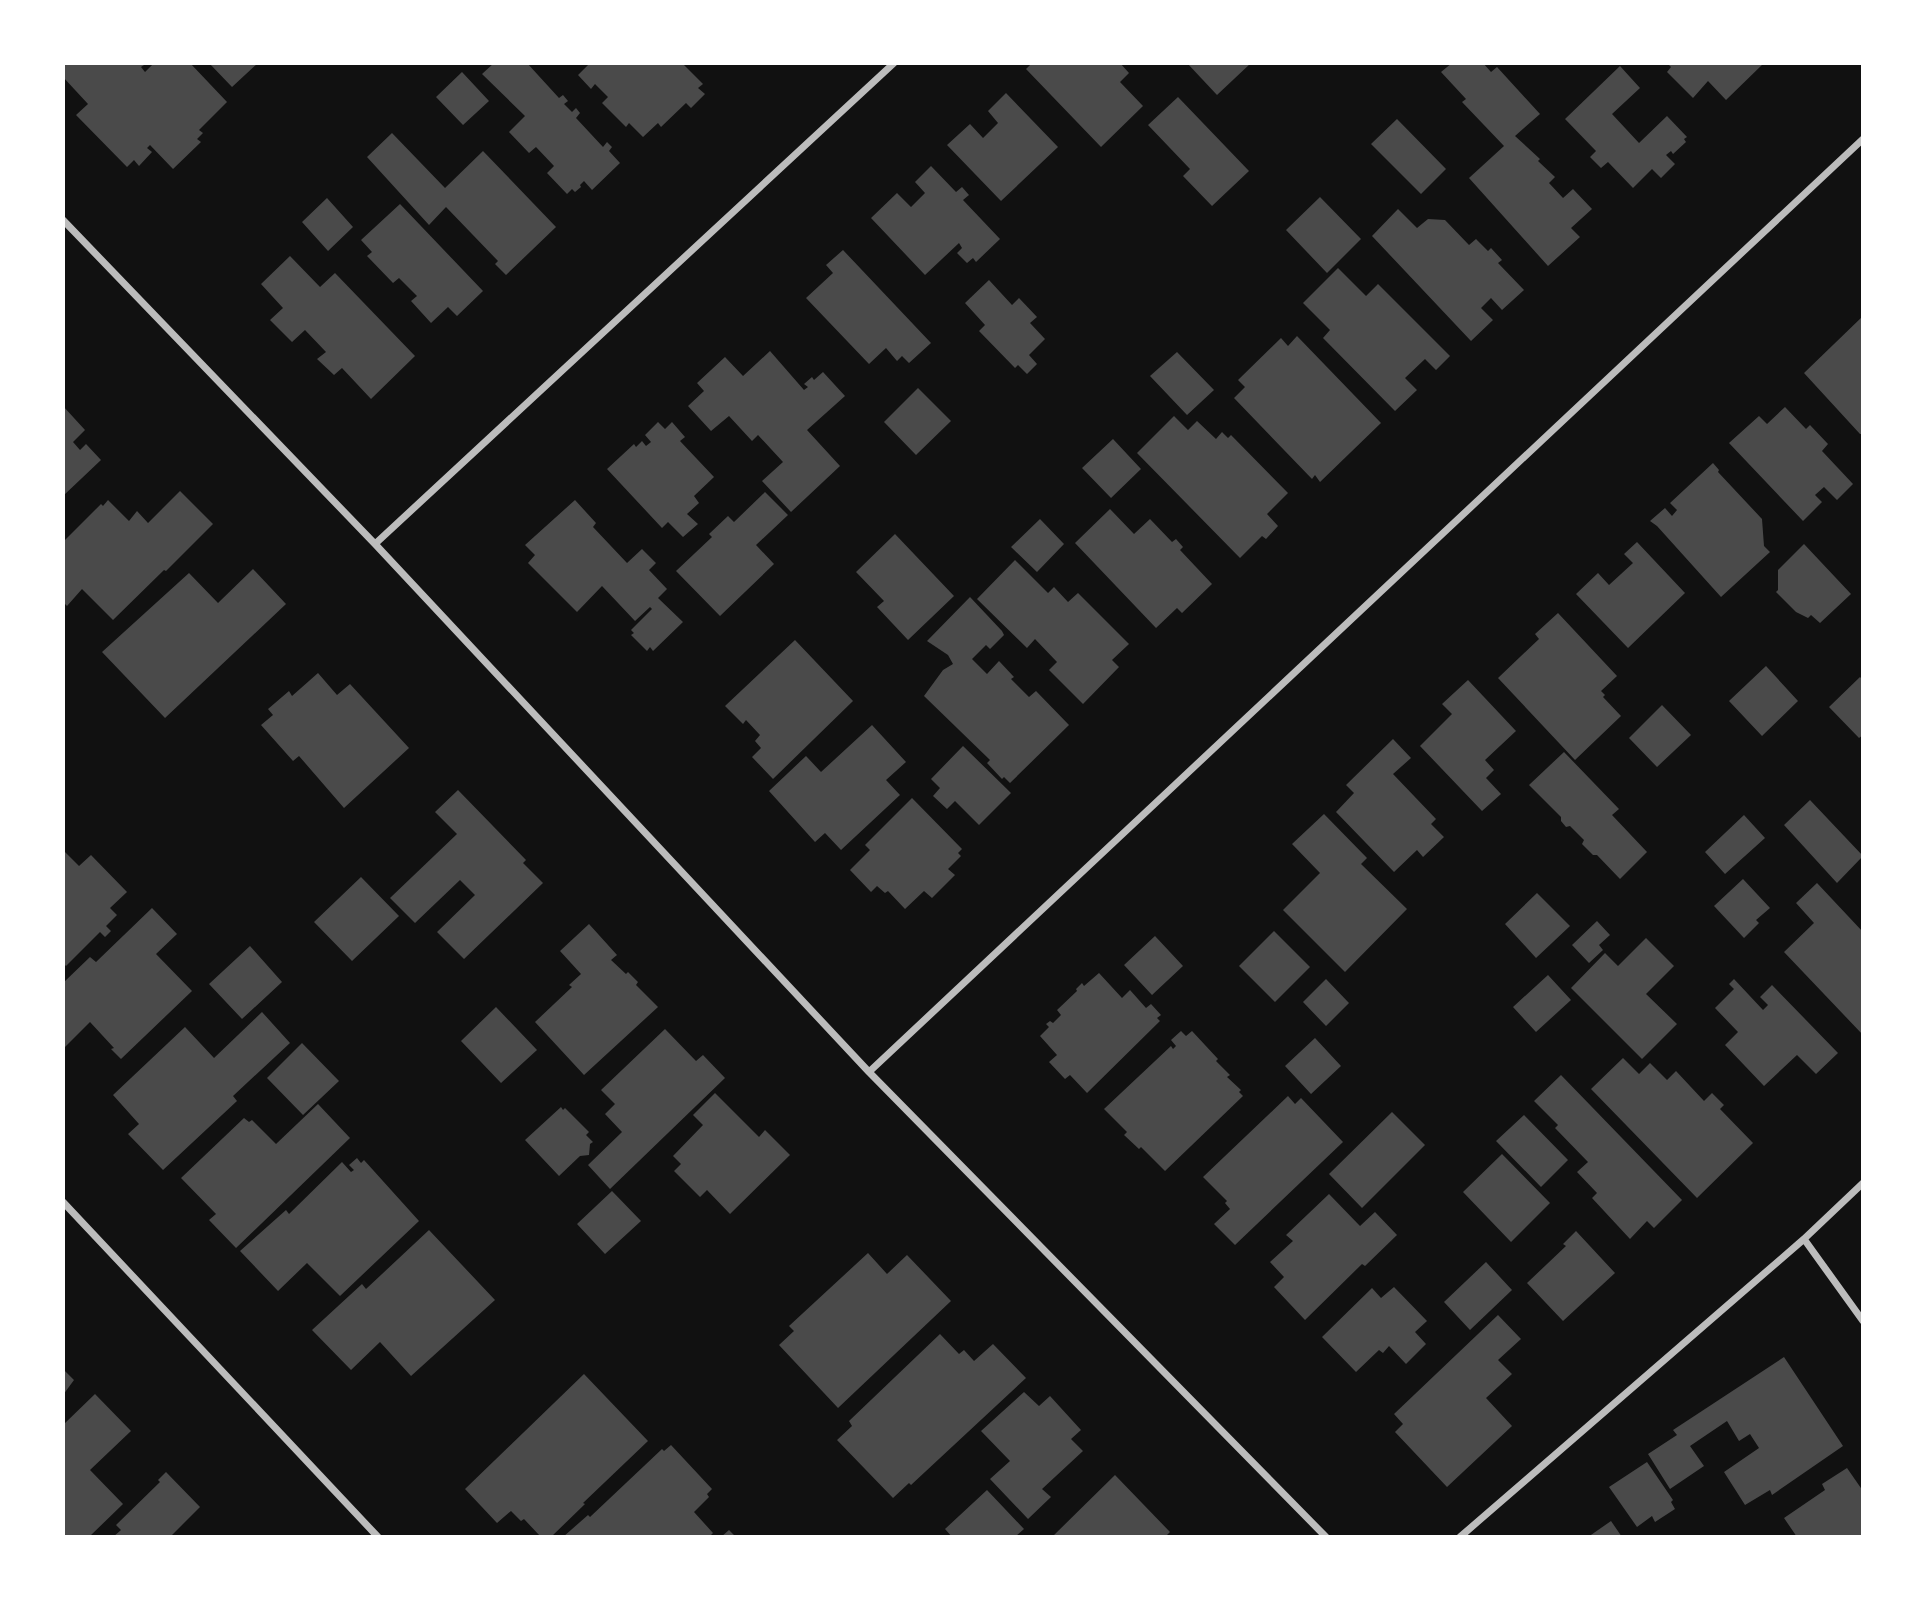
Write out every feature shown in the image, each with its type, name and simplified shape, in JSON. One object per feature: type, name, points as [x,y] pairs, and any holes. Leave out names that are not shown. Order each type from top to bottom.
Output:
[{"type":"street","points":[[375,544],[894,63]]},
{"type":"street","points":[[869,1072],[1863,139]]},
{"type":"street","points":[[63,220],[375,544],[869,1072],[1326,1537]]},
{"type":"street","points":[[1460,1537],[1804,1239],[1863,1183]]},
{"type":"street","points":[[63,1202],[378,1537]]},
{"type":"street","points":[[1804,1239],[1863,1321]]},
{"type":"building","points":[[63,63],[142,63],[144,65],[141,67],[145,72],[154,63],[190,63],[227,102],[199,130],[203,133],[197,139],[201,142],[173,169],[150,145],[147,148],[152,152],[139,166],[134,160],[127,167],[76,115],[88,104],[63,77]]},
{"type":"building","points":[[209,63],[258,63],[232,87]]},
{"type":"building","points":[[494,63],[527,63],[559,98],[563,95],[568,101],[564,104],[572,112],[576,108],[580,113],[576,118],[603,147],[607,142],[612,147],[609,151],[620,163],[592,190],[584,181],[575,192],[572,189],[567,194],[547,173],[554,166],[536,147],[529,153],[509,132],[525,116],[482,74]]},
{"type":"building","points":[[590,63],[682,63],[703,84],[698,88],[705,94],[691,108],[686,103],[661,127],[658,123],[643,137],[629,123],[626,127],[602,103],[608,97],[595,84],[591,89],[578,75]]},
{"type":"building","points":[[1032,63],[1120,63],[1129,73],[1120,82],[1143,106],[1101,147],[1026,69]]},
{"type":"building","points":[[1187,63],[1251,63],[1217,95]]},
{"type":"building","points":[[1452,63],[1483,63],[1491,72],[1497,67],[1540,114],[1515,136],[1555,177],[1549,183],[1563,198],[1573,189],[1592,209],[1571,228],[1580,237],[1548,266],[1469,178],[1504,146],[1462,102],[1466,99],[1441,72]]},
{"type":"building","points":[[1667,63],[1764,63],[1726,100],[1708,81],[1693,98],[1667,72],[1671,67]]},
{"type":"building","points":[[1620,66],[1640,88],[1612,114],[1639,143],[1667,116],[1687,137],[1684,139],[1686,142],[1673,154],[1671,151],[1666,155],[1675,164],[1661,178],[1652,169],[1633,188],[1608,162],[1601,168],[1590,157],[1596,151],[1565,119]]},
{"type":"building","points":[[462,72],[489,101],[463,125],[436,97]]},
{"type":"building","points":[[1006,93],[1058,147],[1001,201],[947,145],[970,124],[983,138],[998,123],[988,111]]},
{"type":"building","points":[[1178,97],[1249,171],[1212,206],[1183,176],[1190,169],[1148,125]]},
{"type":"building","points":[[1397,119],[1446,169],[1421,194],[1371,144]]},
{"type":"building","points":[[392,133],[445,188],[483,151],[556,227],[506,275],[495,264],[498,261],[446,207],[429,225],[367,157]]},
{"type":"building","points":[[931,166],[956,192],[962,187],[969,195],[963,200],[1000,239],[976,262],[973,258],[967,263],[957,253],[962,248],[959,243],[925,275],[871,218],[897,193],[911,207],[925,193],[915,182]]},
{"type":"building","points":[[1320,197],[1361,239],[1327,273],[1286,230]]},
{"type":"building","points":[[327,198],[353,227],[328,251],[302,222]]},
{"type":"building","points":[[400,204],[483,291],[457,316],[448,307],[431,323],[411,301],[417,296],[399,278],[393,283],[367,256],[372,252],[361,240]]},
{"type":"building","points":[[1398,209],[1417,228],[1428,219],[1445,220],[1469,245],[1476,239],[1488,251],[1491,248],[1502,260],[1498,263],[1524,290],[1502,310],[1491,298],[1481,308],[1493,320],[1471,341],[1372,236]]},
{"type":"building","points":[[843,250],[931,343],[909,363],[902,356],[897,361],[886,348],[869,364],[806,298],[833,273],[826,265]]},
{"type":"building","points":[[290,256],[320,287],[335,273],[415,356],[371,399],[342,368],[334,375],[317,359],[326,352],[305,330],[292,342],[270,320],[283,308],[261,284]]},
{"type":"building","points":[[1338,268],[1366,296],[1378,284],[1450,356],[1436,370],[1425,359],[1405,378],[1417,390],[1395,411],[1323,338],[1330,330],[1303,303]]},
{"type":"building","points":[[989,280],[1012,305],[1019,298],[1037,317],[1030,323],[1045,339],[1029,355],[1037,364],[1027,374],[1018,365],[1015,368],[979,331],[985,325],[965,303]]},
{"type":"building","points":[[1863,316],[1863,434],[1860,434],[1804,373]]},
{"type":"building","points":[[1297,336],[1381,423],[1320,482],[1315,475],[1312,479],[1234,398],[1245,387],[1238,380],[1281,338],[1288,346]]},
{"type":"building","points":[[770,351],[804,390],[808,387],[804,384],[823,372],[845,396],[807,430],[840,466],[791,512],[762,481],[783,462],[758,435],[752,441],[729,416],[711,431],[688,406],[704,391],[697,383],[725,357],[743,376]]},
{"type":"building","points":[[1177,352],[1214,390],[1187,415],[1150,376]]},
{"type":"building","points":[[918,388],[951,421],[916,455],[884,422]]},
{"type":"building","points":[[63,406],[85,430],[73,442],[80,450],[86,444],[101,460],[63,496]]},
{"type":"building","points":[[1785,407],[1806,429],[1810,425],[1828,444],[1822,451],[1853,484],[1837,500],[1824,487],[1815,495],[1822,502],[1803,521],[1729,443],[1759,416],[1767,424]]},
{"type":"building","points":[[1174,416],[1188,430],[1197,421],[1216,439],[1222,432],[1228,438],[1231,435],[1288,493],[1267,514],[1278,526],[1266,539],[1262,536],[1240,558],[1137,453]]},
{"type":"building","points":[[658,422],[665,429],[672,422],[685,437],[680,441],[714,477],[694,496],[699,503],[687,514],[698,524],[683,537],[668,522],[662,528],[607,469],[634,444],[636,447],[642,441],[646,446],[651,442],[645,435]]},
{"type":"building","points":[[1113,439],[1141,469],[1111,498],[1082,468]]},
{"type":"building","points":[[1713,463],[1718,472],[1762,519],[1764,546],[1770,552],[1721,597],[1650,521],[1665,508],[1672,516],[1677,510],[1670,503]]},
{"type":"building","points":[[180,491],[213,524],[166,571],[113,620],[82,589],[67,606],[63,602],[63,542],[101,504],[103,506],[108,500],[129,521],[137,511],[148,523]]},
{"type":"building","points":[[765,492],[788,515],[756,545],[774,564],[720,616],[676,571],[712,537],[709,534],[728,516],[734,522]]},
{"type":"building","points":[[575,500],[596,523],[593,527],[627,563],[642,549],[656,563],[649,570],[667,589],[658,598],[683,622],[653,651],[650,647],[647,651],[631,635],[634,633],[631,630],[652,609],[650,607],[635,621],[602,586],[577,612],[528,563],[535,555],[525,545]]},
{"type":"building","points":[[1110,509],[1134,534],[1150,519],[1172,542],[1176,539],[1183,547],[1180,550],[1212,584],[1182,613],[1177,608],[1156,628],[1075,543]]},
{"type":"building","points":[[1040,519],[1064,544],[1037,572],[1011,547]]},
{"type":"building","points":[[895,534],[954,596],[908,640],[877,607],[884,601],[856,572]]},
{"type":"building","points":[[1637,542],[1685,593],[1628,648],[1576,594],[1598,573],[1609,585],[1633,563],[1624,554]]},
{"type":"building","points":[[1804,544],[1851,594],[1820,623],[1811,615],[1808,618],[1796,612],[1776,592],[1778,570]]},
{"type":"building","points":[[1015,560],[1048,593],[1054,587],[1068,602],[1078,593],[1129,644],[1112,660],[1119,667],[1083,704],[1049,670],[1057,662],[1035,639],[1027,648],[977,599]]},
{"type":"building","points":[[253,569],[286,604],[165,718],[102,652],[189,573],[218,603]]},
{"type":"building","points":[[970,597],[1004,635],[990,649],[986,645],[972,659],[987,674],[999,661],[1014,677],[1011,679],[1029,697],[1036,691],[1069,725],[1010,783],[1004,777],[1002,779],[987,763],[990,760],[924,696],[943,670],[953,664],[948,655],[927,641]]},
{"type":"building","points":[[1558,613],[1617,676],[1601,691],[1605,695],[1603,697],[1621,716],[1575,760],[1498,678],[1539,639],[1535,634]]},
{"type":"building","points":[[795,640],[853,701],[773,779],[752,757],[761,748],[755,741],[760,735],[746,720],[743,724],[725,706]]},
{"type":"building","points":[[1766,666],[1798,701],[1762,736],[1729,701]]},
{"type":"building","points":[[318,673],[337,695],[350,684],[409,748],[344,808],[299,756],[293,761],[261,725],[273,715],[268,709],[289,691],[292,696]]},
{"type":"building","points":[[1860,677],[1863,680],[1863,735],[1859,738],[1829,707]]},
{"type":"building","points":[[1468,680],[1516,731],[1485,760],[1494,770],[1486,778],[1501,794],[1482,811],[1420,746],[1452,714],[1442,704]]},
{"type":"building","points":[[1662,705],[1691,735],[1657,767],[1629,738]]},
{"type":"building","points":[[872,725],[906,762],[886,780],[900,795],[841,850],[825,833],[815,842],[769,791],[806,756],[821,772]]},
{"type":"building","points":[[1393,739],[1411,758],[1393,774],[1436,819],[1431,824],[1444,837],[1423,857],[1417,850],[1394,872],[1336,812],[1354,793],[1346,785]]},
{"type":"building","points":[[963,746],[1011,793],[979,825],[955,801],[947,809],[933,796],[940,788],[931,779]]},
{"type":"building","points":[[1564,752],[1619,809],[1612,815],[1647,852],[1620,879],[1582,844],[1584,840],[1570,826],[1566,827],[1561,817],[1529,785]]},
{"type":"building","points":[[458,790],[526,860],[523,863],[543,883],[464,959],[437,932],[475,895],[460,880],[415,923],[390,898],[457,834],[435,812]]},
{"type":"building","points":[[912,798],[962,849],[958,853],[961,856],[948,869],[955,875],[932,898],[924,891],[905,909],[888,891],[885,893],[877,886],[871,892],[850,870],[870,850],[865,845]]},
{"type":"building","points":[[1810,800],[1863,856],[1837,883],[1784,825]]},
{"type":"building","points":[[1324,814],[1367,858],[1361,864],[1407,909],[1345,972],[1283,910],[1320,873],[1292,844]]},
{"type":"building","points":[[1744,815],[1765,838],[1725,874],[1705,852]]},
{"type":"building","points":[[63,850],[79,866],[91,855],[127,892],[110,908],[117,915],[106,926],[111,931],[105,937],[100,932],[66,966],[63,963]]},
{"type":"building","points":[[361,877],[399,916],[352,961],[314,922]]},
{"type":"building","points":[[1743,879],[1770,908],[1756,920],[1759,923],[1744,938],[1714,906]]},
{"type":"building","points":[[1817,883],[1863,932],[1863,1035],[1784,952],[1814,923],[1796,903]]},
{"type":"building","points":[[1537,893],[1570,926],[1536,958],[1505,924]]},
{"type":"building","points":[[152,908],[177,934],[156,954],[192,991],[121,1059],[90,1022],[63,1049],[63,983],[90,957],[96,962]]},
{"type":"building","points":[[1597,921],[1610,935],[1599,945],[1603,950],[1589,963],[1572,945]]},
{"type":"building","points":[[589,924],[617,955],[611,960],[638,982],[636,985],[658,1007],[584,1075],[535,1022],[572,987],[569,985],[581,974],[560,951]]},
{"type":"building","points":[[1274,931],[1310,967],[1275,1002],[1239,966]]},
{"type":"building","points":[[1155,936],[1183,966],[1152,995],[1124,965]]},
{"type":"building","points":[[1646,938],[1674,966],[1646,994],[1677,1024],[1642,1059],[1571,988],[1605,953],[1618,966]]},
{"type":"building","points":[[250,946],[282,982],[242,1019],[209,984]]},
{"type":"building","points":[[1099,973],[1122,998],[1130,990],[1146,1008],[1151,1004],[1161,1015],[1157,1018],[1160,1021],[1087,1093],[1070,1075],[1065,1079],[1049,1062],[1057,1055],[1040,1036],[1049,1027],[1046,1024],[1050,1021],[1053,1023],[1061,1015],[1057,1010],[1076,989],[1082,983],[1084,986]]},
{"type":"building","points":[[1548,975],[1571,1000],[1536,1032],[1513,1007]]},
{"type":"building","points":[[1326,979],[1349,1003],[1326,1026],[1303,1002]]},
{"type":"building","points":[[1734,979],[1763,1010],[1768,1005],[1760,997],[1772,985],[1838,1053],[1816,1074],[1797,1055],[1764,1086],[1725,1045],[1738,1032],[1715,1008],[1734,989],[1729,984]]},
{"type":"building","points":[[496,1007],[537,1050],[501,1083],[461,1041]]},
{"type":"building","points":[[262,1012],[290,1043],[233,1096],[237,1101],[163,1170],[128,1134],[139,1124],[113,1095],[185,1027],[214,1058]]},
{"type":"building","points":[[665,1029],[696,1061],[703,1055],[725,1078],[610,1189],[588,1165],[622,1132],[605,1114],[615,1104],[601,1090]]},
{"type":"building","points":[[1181,1031],[1186,1036],[1192,1031],[1218,1059],[1216,1061],[1230,1075],[1227,1077],[1241,1090],[1239,1092],[1243,1096],[1165,1171],[1141,1147],[1139,1149],[1124,1135],[1127,1132],[1104,1109],[1171,1046],[1173,1049],[1176,1046],[1171,1040]]},
{"type":"building","points":[[1315,1038],[1341,1066],[1311,1094],[1285,1066]]},
{"type":"building","points":[[302,1043],[339,1081],[303,1115],[267,1078]]},
{"type":"building","points":[[1623,1058],[1639,1074],[1650,1063],[1667,1080],[1676,1071],[1704,1101],[1712,1093],[1724,1105],[1720,1109],[1753,1143],[1697,1198],[1591,1089]]},
{"type":"building","points":[[1561,1075],[1682,1200],[1654,1228],[1647,1221],[1630,1239],[1592,1198],[1597,1193],[1577,1172],[1588,1162],[1555,1128],[1558,1125],[1534,1101]]},
{"type":"building","points":[[715,1093],[759,1137],[765,1130],[790,1155],[730,1214],[707,1190],[700,1197],[674,1171],[681,1164],[673,1156],[703,1125],[693,1115]]},
{"type":"building","points":[[1288,1096],[1295,1104],[1301,1098],[1343,1142],[1235,1245],[1214,1224],[1230,1209],[1225,1203],[1227,1201],[1203,1177]]},
{"type":"building","points":[[318,1104],[350,1138],[236,1248],[209,1220],[216,1214],[181,1178],[244,1118],[249,1122],[252,1120],[276,1144]]},
{"type":"building","points":[[561,1107],[589,1132],[586,1135],[593,1142],[590,1144],[589,1155],[580,1156],[559,1176],[525,1140]]},
{"type":"building","points":[[1392,1112],[1425,1145],[1362,1208],[1329,1174]]},
{"type":"building","points":[[1524,1115],[1568,1160],[1541,1187],[1496,1141]]},
{"type":"building","points":[[1502,1154],[1550,1203],[1511,1242],[1463,1192]]},
{"type":"building","points":[[357,1158],[361,1163],[364,1160],[419,1221],[340,1296],[307,1263],[278,1291],[240,1251],[286,1210],[289,1214],[342,1162],[351,1172],[354,1170],[349,1165]]},
{"type":"building","points":[[612,1191],[641,1221],[605,1254],[577,1224]]},
{"type":"building","points":[[1329,1194],[1360,1226],[1375,1212],[1397,1235],[1365,1266],[1362,1264],[1305,1320],[1274,1287],[1284,1277],[1270,1262],[1293,1241],[1286,1235]]},
{"type":"building","points":[[429,1230],[495,1300],[411,1376],[380,1342],[351,1370],[312,1330],[362,1284],[366,1289]]},
{"type":"building","points":[[1576,1231],[1615,1273],[1563,1321],[1527,1283],[1566,1246],[1563,1244]]},
{"type":"building","points":[[868,1253],[887,1274],[907,1255],[951,1301],[838,1408],[779,1345],[794,1331],[789,1326]]},
{"type":"building","points":[[1486,1262],[1512,1290],[1470,1330],[1444,1302]]},
{"type":"building","points":[[1394,1287],[1427,1321],[1415,1332],[1426,1344],[1406,1364],[1389,1346],[1383,1353],[1379,1350],[1356,1372],[1322,1337],[1372,1288],[1381,1298]]},
{"type":"building","points":[[1498,1315],[1521,1339],[1498,1360],[1512,1374],[1486,1398],[1512,1426],[1447,1487],[1395,1432],[1403,1424],[1394,1414]]},
{"type":"building","points":[[940,1334],[959,1354],[964,1350],[974,1361],[993,1344],[1026,1378],[911,1485],[909,1483],[893,1498],[837,1440],[852,1426],[849,1421]]},
{"type":"building","points":[[1784,1357],[1843,1446],[1772,1495],[1770,1490],[1745,1505],[1724,1472],[1759,1448],[1750,1434],[1739,1441],[1727,1421],[1690,1446],[1704,1466],[1670,1489],[1648,1454],[1677,1435],[1673,1430]]},
{"type":"building","points":[[63,1369],[74,1380],[63,1395]]},
{"type":"building","points":[[584,1374],[648,1441],[551,1537],[540,1536],[524,1519],[521,1521],[511,1511],[497,1523],[465,1489]]},
{"type":"building","points":[[1024,1392],[1039,1406],[1050,1396],[1081,1430],[1071,1439],[1083,1451],[1042,1489],[1051,1497],[1028,1519],[990,1479],[1010,1461],[981,1431]]},
{"type":"building","points":[[95,1394],[131,1431],[90,1470],[123,1504],[89,1537],[63,1537],[63,1425]]},
{"type":"building","points":[[671,1445],[712,1489],[707,1494],[709,1497],[694,1512],[713,1533],[709,1537],[563,1537],[588,1515],[590,1517],[662,1449],[664,1451]]},
{"type":"building","points":[[1647,1462],[1673,1500],[1671,1502],[1675,1509],[1655,1522],[1652,1516],[1637,1527],[1609,1487]]},
{"type":"building","points":[[1847,1468],[1863,1491],[1863,1537],[1797,1537],[1784,1518],[1825,1490],[1822,1484]]},
{"type":"building","points":[[166,1472],[200,1507],[170,1537],[113,1537],[121,1530],[116,1525],[160,1482],[158,1480]]},
{"type":"building","points":[[1115,1475],[1170,1532],[1165,1537],[1052,1537]]},
{"type":"building","points":[[987,1490],[1024,1529],[1015,1537],[952,1537],[945,1529]]},
{"type":"building","points":[[1611,1521],[1622,1537],[1588,1537]]},
{"type":"building","points":[[729,1530],[736,1537],[721,1537]]}]
